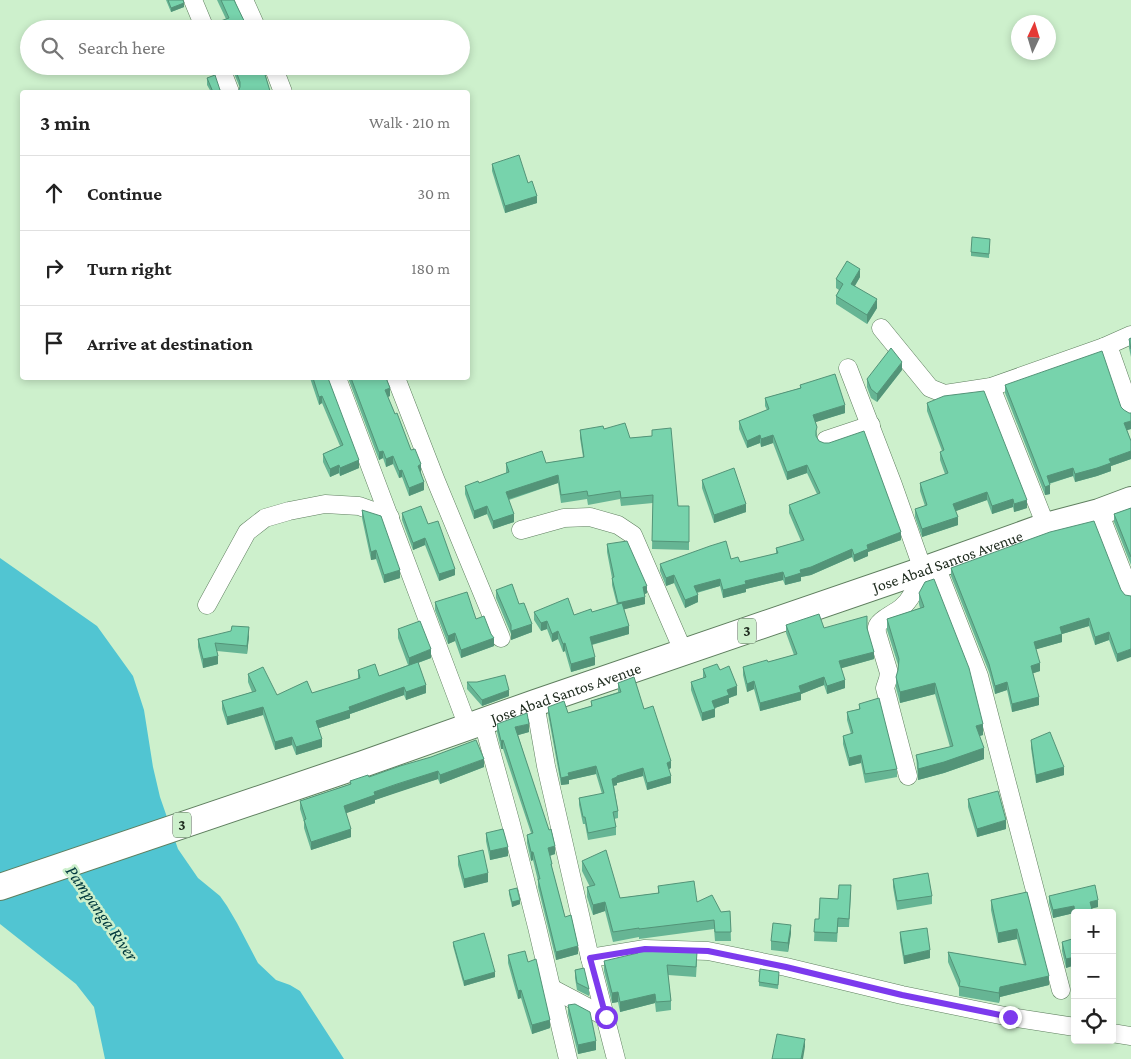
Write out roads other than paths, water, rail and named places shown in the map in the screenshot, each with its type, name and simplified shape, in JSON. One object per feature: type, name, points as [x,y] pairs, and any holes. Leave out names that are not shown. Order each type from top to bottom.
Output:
[{"type":"highway","name":"Jose Abad Santos Avenue","points":[[0,887],[363,764],[1046,526],[1099,512],[1131,500]]},
{"type":"street","points":[[193,0],[201,20]]},
{"type":"street","points":[[244,0],[253,20]]},
{"type":"street","points":[[223,75],[229,90]]},
{"type":"street","points":[[276,75],[282,90]]},
{"type":"street","points":[[881,328],[930,388],[946,394],[991,387],[1104,347],[1131,335]]},
{"type":"street","points":[[1104,347],[1111,354],[1131,411]]},
{"type":"street","points":[[848,368],[893,485],[979,676],[1061,990]]},
{"type":"street","points":[[338,380],[390,517],[475,725],[511,824],[568,1059]]},
{"type":"street","points":[[397,380],[501,638]]},
{"type":"street","points":[[991,387],[1046,526]]},
{"type":"street","points":[[826,440],[870,425]]},
{"type":"street","points":[[207,605],[247,532],[265,518],[324,504],[359,506],[390,517]]},
{"type":"street","points":[[1099,512],[1131,594]]},
{"type":"street","points":[[521,530],[564,518],[590,517],[618,525],[633,535],[684,653]]},
{"type":"street","points":[[908,776],[885,688],[888,673],[876,628],[878,624],[906,603],[930,568]]},
{"type":"street","points":[[535,703],[546,766],[590,958],[616,1059]]},
{"type":"street","points":[[590,958],[645,949],[708,951],[786,967],[902,995],[1010,1017],[1071,1026]]},
{"type":"street","points":[[551,988],[606,1017]]},
{"type":"street","points":[[1116,1034],[1131,1036]]},
{"type":"water","name":"Pampanga River","points":[[0,558],[97,626],[133,676],[144,710],[160,797],[178,849],[198,878],[220,896],[258,963],[276,980],[300,991],[344,1059],[105,1059],[94,1007],[76,984],[0,924]]}]
